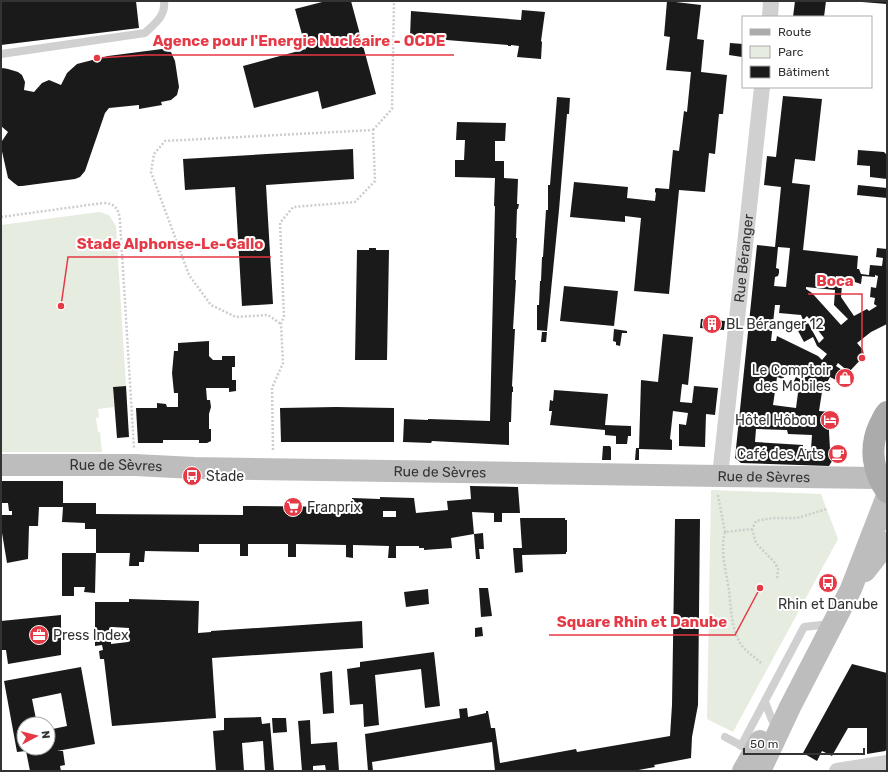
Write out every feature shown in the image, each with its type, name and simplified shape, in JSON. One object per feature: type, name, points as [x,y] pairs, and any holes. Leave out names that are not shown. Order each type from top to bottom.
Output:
[{"type":"main road","points":[[884,489],[873,456],[875,435],[884,415],[887,412]]},
{"type":"street","points":[[770,16],[771,1]]},
{"type":"street","name":"Rue Béranger","points":[[719,483],[762,88]]},
{"type":"street","name":"Rue de Sèvres","points":[[1,465],[135,465],[884,489]]},
{"type":"street","points":[[749,760],[790,707],[833,624],[850,589],[884,489]]},
{"type":"street","points":[[850,589],[887,543]]},
{"type":"street","points":[[749,760],[768,711],[790,707]]},
{"type":"street","points":[[837,771],[887,762]]},
{"type":"lane","points":[[1,54],[145,33],[161,17],[164,1]]},
{"type":"lane","points":[[768,711],[804,627],[833,624]]},
{"type":"lane","points":[[725,737],[749,760]]},
{"type":"path","points":[[273,453],[272,388],[283,363],[281,324],[284,316],[280,224],[293,207],[355,202],[374,181],[373,130],[392,109],[394,1]]},
{"type":"path","points":[[281,324],[268,316],[236,317],[211,305],[189,275],[151,172],[154,154],[165,141],[373,130]]},
{"type":"path","points":[[1,217],[103,203],[114,205],[118,209],[120,221],[135,465]]},
{"type":"path","points":[[719,483],[725,532],[724,564],[732,620],[740,643],[761,663]]},
{"type":"path","points":[[777,580],[778,569],[775,563],[756,543],[752,529],[756,521],[772,518],[797,518],[827,509]]},
{"type":"path","points":[[725,532],[752,529]]},
{"type":"green space","points":[[99,212],[109,215],[116,226],[126,386],[113,387],[114,407],[98,409],[99,417],[96,418],[98,432],[100,432],[102,452],[1,452],[1,225]]},
{"type":"green space","points":[[711,490],[821,494],[838,539],[733,732],[707,719]]},
{"type":"building","points":[[1,1],[136,1],[139,28],[1,45]]},
{"type":"building","points":[[326,1],[351,1],[376,94],[322,109],[318,91],[254,108],[243,66],[306,49],[295,9]]},
{"type":"building","points":[[667,1],[701,5],[697,39],[704,40],[701,72],[727,75],[723,114],[719,114],[715,154],[709,153],[705,192],[679,190],[669,294],[634,291],[641,218],[625,216],[625,222],[570,217],[574,182],[628,187],[627,198],[655,201],[656,188],[669,189],[673,150],[679,151],[684,111],[687,112],[691,72],[666,70],[670,37],[664,36]]},
{"type":"building","points":[[795,1],[826,1],[824,16],[793,16]]},
{"type":"building","points":[[887,1],[887,4],[862,2]]},
{"type":"building","points":[[522,10],[545,12],[541,41],[541,59],[517,57],[519,46],[410,37],[411,11],[521,20]]},
{"type":"building","points":[[730,43],[742,44],[742,57],[729,55]]},
{"type":"building","points":[[162,49],[171,52],[175,61],[179,87],[177,95],[171,100],[161,102],[162,105],[139,109],[139,105],[109,108],[105,113],[85,171],[80,177],[75,179],[22,186],[18,186],[8,178],[1,147],[2,141],[8,132],[1,126],[1,69],[3,68],[18,72],[22,75],[25,82],[24,90],[34,92],[42,83],[49,80],[61,85],[67,73],[77,64],[108,56]]},
{"type":"building","points":[[783,96],[822,99],[815,161],[795,159],[792,183],[810,185],[803,250],[858,256],[857,269],[859,269],[861,274],[869,275],[870,265],[882,266],[883,258],[876,257],[877,248],[887,249],[887,324],[871,332],[857,343],[863,350],[864,356],[849,372],[838,363],[836,366],[848,374],[842,383],[830,377],[822,392],[819,411],[830,412],[831,414],[829,424],[832,424],[831,429],[829,429],[830,449],[837,448],[839,460],[832,461],[829,466],[741,463],[735,458],[757,245],[775,247],[781,187],[764,185],[767,156],[776,157]],"holes":[[[778,247],[790,248],[786,287],[774,286],[775,277],[778,276],[779,273],[779,269],[776,268]],[[836,276],[861,284],[862,276],[878,276],[876,288],[871,287],[870,297],[875,298],[874,304],[877,306],[869,311],[867,309],[854,316],[841,297],[842,285],[835,284]],[[806,287],[835,290],[834,305],[848,319],[841,325],[812,293],[806,289]],[[775,305],[780,305],[779,313],[801,315],[803,320],[807,316],[824,338],[819,343],[807,321],[796,327],[804,342],[813,337],[817,346],[827,354],[822,360],[818,356],[777,336],[776,341],[771,341]],[[806,365],[808,366],[802,380],[796,377],[793,383],[799,385],[796,408],[773,405],[777,377],[783,379],[789,367],[800,372],[802,367],[804,368]],[[756,429],[787,430],[788,434],[812,435],[811,449],[803,449],[803,445],[755,442]]]},
{"type":"building","points":[[557,97],[570,98],[569,114],[567,114],[547,331],[537,330],[537,305],[539,305],[546,210],[548,210],[548,185],[550,185]]},
{"type":"building","points":[[457,122],[506,123],[505,141],[495,141],[495,161],[504,161],[504,178],[518,179],[517,204],[519,204],[517,209],[516,280],[513,329],[515,329],[513,392],[511,422],[509,422],[509,445],[432,441],[431,443],[403,442],[404,419],[490,421],[495,178],[455,177],[455,160],[464,160],[465,140],[456,140]]},
{"type":"building","points":[[353,149],[354,179],[266,185],[273,304],[242,306],[235,187],[185,190],[183,159]]},
{"type":"building","points":[[858,150],[884,152],[887,155],[887,179],[870,177],[870,166],[857,165]]},
{"type":"building","points":[[858,185],[887,188],[887,198],[857,195]]},
{"type":"building","points":[[369,248],[376,248],[376,250],[389,250],[387,360],[355,360],[357,250],[369,250]]},
{"type":"building","points":[[564,286],[618,291],[614,326],[560,321]]},
{"type":"building","name":"BL Béranger 12","points":[[701,319],[725,321],[724,330],[700,328]]},
{"type":"building","points":[[614,329],[627,331],[627,333],[622,333],[620,346],[616,345],[616,342],[613,341]]},
{"type":"building","points":[[542,332],[547,332],[546,342],[541,342]]},
{"type":"building","points":[[663,334],[693,337],[688,385],[682,384],[680,402],[692,403],[694,386],[718,388],[715,415],[706,414],[705,447],[679,446],[679,424],[686,425],[688,413],[673,411],[670,439],[672,440],[672,450],[639,449],[639,460],[635,460],[636,448],[639,448],[641,380],[658,382]]},
{"type":"building","points":[[209,341],[209,356],[213,360],[222,360],[222,356],[235,356],[235,367],[232,367],[232,380],[236,380],[236,391],[229,392],[229,388],[206,388],[207,400],[210,400],[211,407],[209,414],[209,429],[211,429],[211,441],[207,443],[199,443],[199,440],[163,440],[163,443],[138,443],[136,408],[157,408],[157,403],[166,404],[167,407],[178,407],[178,393],[174,393],[172,373],[174,351],[178,351],[178,343]]},
{"type":"building","points":[[126,386],[129,437],[117,438],[113,387]]},
{"type":"building","points":[[554,390],[608,394],[605,425],[631,426],[631,436],[628,436],[627,444],[616,444],[616,436],[605,435],[605,430],[550,425],[552,411],[549,411],[550,400],[553,401]]},
{"type":"building","points":[[280,408],[394,408],[394,442],[281,442]]},
{"type":"building","points":[[603,446],[610,446],[611,460],[602,460]]},
{"type":"building","points":[[1,481],[63,481],[63,503],[96,503],[96,514],[243,515],[243,506],[352,507],[352,498],[380,499],[380,497],[414,498],[416,513],[448,510],[447,501],[471,499],[470,486],[518,487],[520,513],[502,513],[502,522],[494,522],[494,513],[472,512],[474,534],[451,538],[452,548],[424,550],[424,548],[419,548],[419,546],[396,546],[396,558],[388,558],[389,546],[353,545],[353,558],[346,557],[346,545],[296,544],[296,557],[288,557],[288,544],[248,544],[248,556],[240,556],[240,544],[199,544],[199,552],[145,551],[144,562],[139,562],[139,566],[129,566],[130,553],[96,553],[96,529],[85,529],[85,523],[62,522],[63,507],[39,507],[38,526],[29,526],[28,559],[7,563],[1,527],[1,515],[12,515],[12,511],[9,511],[8,503],[1,503]],"holes":[[[383,511],[396,511],[396,517],[383,517]]]},
{"type":"building","points":[[520,518],[565,518],[565,520],[567,520],[566,554],[522,555],[523,572],[515,573],[513,548],[522,548]]},
{"type":"building","points":[[675,519],[700,519],[698,705],[692,737],[691,758],[654,765],[655,767],[633,771],[495,771],[492,742],[372,762],[373,771],[368,771],[365,734],[460,718],[459,709],[467,708],[468,717],[486,713],[486,711],[488,711],[491,728],[495,728],[500,763],[576,749],[577,752],[670,736],[672,705]]},
{"type":"building","points":[[483,533],[484,549],[479,549],[480,559],[476,559],[474,534]]},
{"type":"building","points":[[62,553],[96,553],[95,593],[84,592],[85,587],[74,587],[74,596],[62,596]]},
{"type":"building","points":[[479,588],[488,588],[492,616],[481,617]]},
{"type":"building","points":[[428,589],[429,604],[406,607],[404,592]]},
{"type":"building","points":[[129,599],[199,601],[198,633],[362,621],[363,648],[212,658],[216,718],[112,726],[104,659],[100,659],[99,651],[103,650],[102,645],[95,646],[95,602],[129,602]],"holes":[[[112,627],[129,628],[128,642],[111,644]]]},
{"type":"building","points":[[61,615],[61,655],[8,664],[6,650],[1,650],[1,621]]},
{"type":"building","points":[[482,627],[483,636],[475,637],[475,628]]},
{"type":"building","points":[[434,652],[440,706],[425,708],[421,669],[375,675],[379,725],[364,727],[363,704],[350,705],[347,669],[360,667],[360,662]]},
{"type":"building","points":[[852,664],[887,673],[887,749],[885,751],[867,754],[867,728],[848,728],[832,756],[822,751],[817,761],[803,753]]},
{"type":"building","points":[[81,667],[95,744],[57,751],[63,751],[65,765],[60,766],[61,771],[30,771],[27,756],[56,756],[56,728],[67,726],[61,693],[32,699],[35,716],[16,716],[16,747],[4,681]]},
{"type":"building","points":[[332,671],[334,713],[323,714],[320,673]]},
{"type":"building","points":[[261,717],[262,724],[270,723],[274,771],[265,771],[263,741],[242,743],[244,771],[216,771],[213,731],[224,730],[224,718]]},
{"type":"building","points":[[272,718],[286,718],[287,732],[273,733]]},
{"type":"building","points":[[310,720],[311,744],[337,742],[339,771],[326,771],[325,765],[313,766],[313,771],[302,771],[298,721]]},
{"type":"place","name":"Agence pour l'Energie Nucléaire - OCDE","points":[[97,58]]},
{"type":"place","name":"Stade Alphonse-Le-Gallo","points":[[61,306]]},
{"type":"place","name":"BL Béranger 12","points":[[712,324]]},
{"type":"place","name":"Boca","points":[[862,358]]},
{"type":"place","name":"Le Comptoir des Mobiles","points":[[845,378]]},
{"type":"place","name":"Hôtel Hôbou","points":[[830,420]]},
{"type":"place","name":"Café des Arts","points":[[838,454]]},
{"type":"place","name":"Stade","points":[[192,476]]},
{"type":"place","name":"Franprix","points":[[293,507]]},
{"type":"place","name":"Rhin et Danube","points":[[828,583]]},
{"type":"place","name":"Square Rhin et Danube","points":[[760,588]]},
{"type":"place","name":"Press Index","points":[[39,635]]}]
